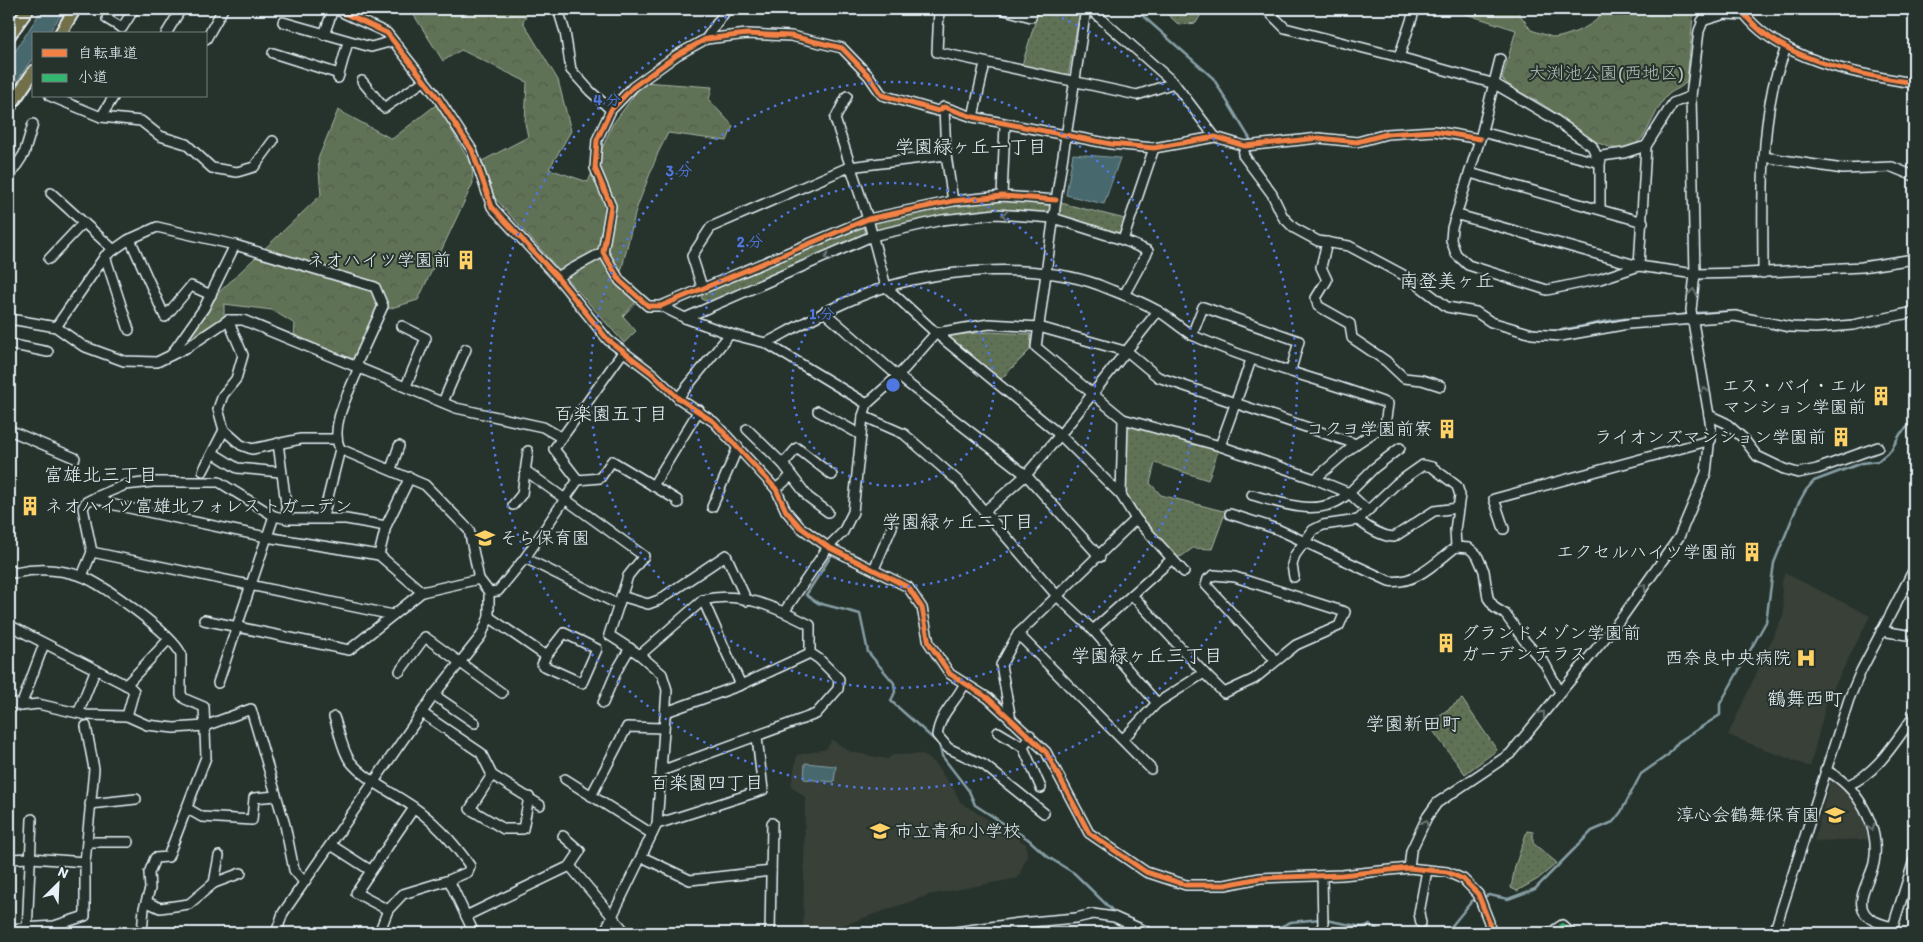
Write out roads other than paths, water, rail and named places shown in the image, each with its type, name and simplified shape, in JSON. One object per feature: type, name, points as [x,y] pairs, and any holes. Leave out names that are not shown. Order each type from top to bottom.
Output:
[{"type":"main road","points":[[9,36],[28,9]]},
{"type":"main road","points":[[61,32],[75,9]]},
{"type":"main road","points":[[9,108],[12,96],[32,79]]},
{"type":"street","points":[[109,9],[107,19],[122,28],[134,9]]},
{"type":"street","points":[[167,32],[181,9]]},
{"type":"street","points":[[208,36],[222,11],[219,9]]},
{"type":"street","points":[[324,35],[334,9],[387,33],[438,98],[472,150],[492,208],[557,277],[608,340],[653,374],[678,398],[699,410],[714,422],[776,489],[786,511],[800,527],[828,547],[908,588],[922,608],[929,643],[950,674],[988,698],[1030,735],[1046,752],[1089,833],[1146,872],[1186,885],[1225,885],[1260,878],[1382,872],[1409,868],[1456,875],[1478,894],[1483,904],[1490,933]]},
{"type":"street","points":[[558,9],[565,32],[571,70],[611,110]]},
{"type":"street","points":[[706,39],[727,9]]},
{"type":"street","points":[[939,9],[937,52],[1137,95],[1174,83]]},
{"type":"street","points":[[1000,9],[1031,17],[1033,9]]},
{"type":"street","points":[[1088,9],[1053,218],[1036,347],[1123,419],[1220,446],[1349,492],[1367,510]]},
{"type":"street","points":[[1088,9],[1174,83],[1215,137]]},
{"type":"street","points":[[1266,9],[1285,28],[1400,57],[1494,84],[1551,117],[1592,146],[1600,162]]},
{"type":"street","points":[[1400,57],[1415,9]]},
{"type":"street","points":[[1409,868],[1411,850],[1427,817],[1437,803],[1510,754],[1623,616],[1679,537],[1706,472],[1711,440],[1691,315],[1696,274],[1691,96],[1702,21],[1708,9]]},
{"type":"street","points":[[1702,21],[1722,11],[1743,12],[1756,28],[1786,47],[1851,72],[1914,83]]},
{"type":"street","points":[[283,22],[348,42],[372,47],[393,41]]},
{"type":"street","points":[[944,107],[938,111],[882,95],[869,76],[842,48],[791,36],[747,34],[706,39],[677,55],[633,87],[611,110],[597,140],[596,168],[611,206],[602,252],[620,281],[648,306],[661,306],[702,287],[868,219],[906,209],[953,201],[1002,196],[1056,200]]},
{"type":"street","points":[[274,53],[339,76],[348,42]]},
{"type":"street","points":[[1763,272],[1764,157],[1773,86],[1786,47]]},
{"type":"street","points":[[1500,59],[1481,135],[1458,215],[1452,228],[1451,240],[1456,254],[1468,265],[1546,290],[1600,279],[1639,266]]},
{"type":"street","points":[[974,117],[985,63]]},
{"type":"street","points":[[362,81],[384,108],[424,81]]},
{"type":"street","points":[[847,96],[835,119],[849,167],[868,219],[886,287],[936,333],[1060,436],[1121,495],[1136,520],[1184,572]]},
{"type":"street","points":[[1639,266],[1646,146],[1673,103],[1691,96]]},
{"type":"street","points":[[55,98],[101,117],[141,120],[160,136],[186,144],[212,168],[237,172],[254,167],[273,141]]},
{"type":"street","points":[[101,117],[113,98]]},
{"type":"street","points":[[944,107],[974,117],[1005,124],[1066,134],[1110,144],[1154,148],[1215,137],[1245,146],[1319,138],[1357,142],[1387,134],[1434,131],[1481,135],[1600,162]]},
{"type":"street","points":[[944,107],[946,155],[953,201]]},
{"type":"street","points":[[9,176],[24,154],[33,124]]},
{"type":"street","points":[[1002,196],[1005,124]]},
{"type":"street","points":[[1245,146],[1243,155],[1272,194],[1283,217],[1294,228],[1318,241],[1348,246],[1409,278],[1447,307],[1476,312],[1491,322],[1532,334],[1561,336],[1691,315],[1735,316],[1790,327],[1816,328],[1853,325],[1914,315]]},
{"type":"street","points":[[1600,209],[1600,162],[1602,156],[1624,153],[1646,146]]},
{"type":"street","points":[[1123,240],[1154,148]]},
{"type":"street","points":[[702,287],[692,256],[711,227],[849,167],[946,155]]},
{"type":"street","points":[[1764,157],[1843,169],[1892,166],[1914,176]]},
{"type":"street","points":[[1470,173],[1643,222]]},
{"type":"street","points":[[51,193],[114,250]]},
{"type":"street","points":[[685,318],[872,236],[942,220],[996,214],[1053,218],[1123,240],[1148,251],[1124,295]]},
{"type":"street","points":[[1458,215],[1639,266],[1696,274],[1862,267],[1914,259]]},
{"type":"street","points":[[49,259],[84,223]]},
{"type":"street","points":[[56,327],[105,256],[130,239],[157,227],[235,246],[375,287],[384,306],[357,363],[359,367],[338,422],[335,439],[340,449],[323,517]]},
{"type":"street","points":[[130,239],[165,317],[191,286],[211,295]]},
{"type":"street","points":[[1327,242],[1321,267],[1327,280],[1316,298],[1318,306],[1350,324],[1352,338],[1386,361],[1404,378],[1422,380],[1440,386]]},
{"type":"street","points":[[170,356],[211,295],[235,246]]},
{"type":"street","points":[[557,277],[602,252]]},
{"type":"street","points":[[105,256],[130,330]]},
{"type":"street","points":[[766,343],[824,312],[886,287],[958,273],[996,271],[1046,274],[1072,278],[1124,295],[1158,311],[1192,335],[1251,360],[1291,370],[1388,404],[1385,424],[1356,444],[1315,480]]},
{"type":"street","points":[[661,306],[685,318],[730,334],[766,343],[867,404]]},
{"type":"street","points":[[1192,335],[1203,307],[1299,340],[1291,370]]},
{"type":"street","points":[[985,512],[1026,475],[1060,436],[1128,352],[1158,311]]},
{"type":"street","points":[[824,312],[898,376],[1026,475],[1100,556]]},
{"type":"street","points":[[9,321],[16,320],[56,327],[83,346],[124,361],[157,362],[188,347],[228,320],[243,320],[456,408],[507,421],[543,427],[562,438]]},
{"type":"street","points":[[228,320],[243,355],[236,379],[223,394],[218,409],[224,430],[241,445],[252,449],[301,439],[335,439]]},
{"type":"street","points":[[784,612],[828,547],[842,532],[854,512],[863,416],[867,404],[898,376],[936,333],[989,324],[1039,327],[1128,352],[1158,377],[1356,444]]},
{"type":"street","points":[[402,326],[426,338],[406,386]]},
{"type":"street","points":[[678,398],[730,334]]},
{"type":"street","points":[[9,344],[48,352]]},
{"type":"street","points":[[443,402],[466,350]]},
{"type":"street","points":[[578,480],[554,449],[623,352]]},
{"type":"street","points":[[1220,446],[1251,360]]},
{"type":"street","points":[[653,486],[699,410]]},
{"type":"street","points":[[818,411],[861,436]]},
{"type":"street","points":[[1708,414],[1726,423],[1743,438],[1757,456],[1784,469],[1798,473],[1818,469],[1878,447]]},
{"type":"street","points":[[863,416],[904,434],[958,482],[1058,597],[1093,630],[1157,703]]},
{"type":"street","points":[[1121,495],[1123,419]]},
{"type":"street","points":[[747,429],[783,464],[808,497],[828,512]]},
{"type":"street","points":[[9,430],[75,458]]},
{"type":"street","points":[[203,471],[224,430]]},
{"type":"street","points":[[1504,529],[1494,499],[1711,440]]},
{"type":"street","points":[[278,444],[280,472],[288,519]]},
{"type":"street","points":[[390,469],[399,446]]},
{"type":"street","points":[[712,507],[738,447]]},
{"type":"street","points":[[783,464],[797,448],[832,475]]},
{"type":"street","points":[[1252,495],[1311,509],[1340,501],[1374,468],[1400,448]]},
{"type":"street","points":[[276,933],[283,913],[373,780],[434,695],[481,636],[489,618],[489,592],[479,579],[469,530],[439,497],[425,485],[410,477],[340,449]]},
{"type":"street","points":[[513,505],[522,494],[528,450]]},
{"type":"street","points":[[213,453],[237,468],[280,472]]},
{"type":"street","points":[[578,480],[600,478],[612,461],[677,500],[678,503]]},
{"type":"street","points":[[1294,577],[1292,565],[1302,542],[1312,530],[1323,525],[1358,520],[1396,484],[1423,465],[1432,467],[1457,486],[1460,495],[1456,547]]},
{"type":"street","points":[[526,471],[644,556],[628,576],[610,635],[640,655],[662,674],[667,690],[658,824],[604,933]]},
{"type":"street","points":[[776,489],[791,476]]},
{"type":"street","points":[[379,555],[386,526],[410,477]]},
{"type":"street","points":[[489,592],[498,591],[525,558],[578,480]]},
{"type":"street","points":[[82,576],[92,552],[83,508],[86,502],[125,485],[153,482],[219,482],[274,516],[288,519],[323,517],[386,526]]},
{"type":"street","points":[[96,497],[110,504],[266,537],[379,555],[422,592]]},
{"type":"street","points":[[1358,520],[1367,527],[1394,537],[1434,511],[1458,508]]},
{"type":"street","points":[[1230,514],[1277,529],[1389,581],[1400,583],[1411,580],[1456,547],[1469,548],[1477,555],[1484,571],[1488,598],[1496,608],[1505,614],[1545,664],[1560,692]]},
{"type":"street","points":[[218,683],[274,516]]},
{"type":"street","points":[[1011,720],[1001,665],[1018,634],[1136,520]]},
{"type":"street","points":[[874,569],[892,526]]},
{"type":"street","points":[[92,552],[393,615]]},
{"type":"street","points":[[525,558],[620,600],[648,604],[659,600],[726,555],[747,601]]},
{"type":"street","points":[[1093,630],[1172,559]]},
{"type":"street","points":[[1774,933],[1849,699],[1881,631],[1914,568]]},
{"type":"street","points":[[9,569],[15,572],[52,570],[82,576],[146,619],[169,639],[182,654],[181,695],[184,699],[204,707],[206,757],[188,809],[168,857],[155,858],[149,873],[150,889],[144,908],[142,933]]},
{"type":"street","points":[[1132,595],[1224,693],[1254,679],[1296,645],[1339,626],[1345,612],[1235,577],[1214,575],[1208,579],[1206,585],[1276,661]]},
{"type":"street","points":[[204,620],[349,650],[422,592],[479,579]]},
{"type":"street","points":[[640,655],[703,600],[713,597],[770,604],[810,625],[810,653]]},
{"type":"street","points":[[703,600],[741,685]]},
{"type":"street","points":[[489,618],[546,656]]},
{"type":"street","points":[[9,625],[79,660],[95,671],[126,685],[134,692],[127,716]]},
{"type":"street","points":[[1881,631],[1914,636]]},
{"type":"street","points":[[564,633],[597,649],[582,683],[542,665],[546,656],[564,633]]},
{"type":"street","points":[[1018,634],[1123,738],[1151,769]]},
{"type":"street","points":[[400,671],[425,637],[502,693]]},
{"type":"street","points":[[126,685],[169,639]]},
{"type":"street","points":[[21,706],[44,644]]},
{"type":"street","points":[[603,703],[617,670],[630,648]]},
{"type":"street","points":[[666,712],[741,685],[810,653]]},
{"type":"street","points":[[661,771],[816,714],[838,689],[839,680],[819,659],[810,653]]},
{"type":"street","points":[[79,712],[95,671]]},
{"type":"street","points":[[1123,738],[1157,703],[1204,673]]},
{"type":"street","points":[[965,683],[960,695],[946,710],[939,724],[937,735],[948,748],[984,764],[1044,813]]},
{"type":"street","points":[[434,695],[475,723]]},
{"type":"street","points":[[9,701],[21,706],[38,704],[86,715],[127,716],[147,725],[174,728],[205,726],[250,709],[285,825],[294,870],[304,882]]},
{"type":"street","points":[[422,712],[481,753],[492,775],[540,805]]},
{"type":"street","points":[[1848,784],[1861,780],[1878,763],[1914,716]]},
{"type":"street","points":[[334,717],[349,760],[373,780],[414,808],[455,844],[470,866],[468,872],[449,880],[403,894],[388,910],[379,933]]},
{"type":"street","points":[[9,928],[27,931],[54,926],[85,916],[85,862],[94,769],[86,726]]},
{"type":"street","points":[[591,796],[627,727],[663,728]]},
{"type":"street","points":[[998,732],[1023,747],[1042,788]]},
{"type":"street","points":[[1023,747],[1030,735]]},
{"type":"street","points":[[658,824],[763,790],[757,737]]},
{"type":"street","points":[[1825,770],[1848,784],[1867,814],[1875,847],[1874,862],[1862,898],[1862,909],[1866,916],[1891,930],[1914,860]]},
{"type":"street","points":[[492,775],[470,809],[504,829],[523,829],[529,797]]},
{"type":"street","points":[[565,779],[652,834]]},
{"type":"street","points":[[188,809],[202,817],[252,820],[254,798],[276,796]]},
{"type":"street","points":[[90,804],[136,799]]},
{"type":"street","points":[[388,910],[356,893],[414,808]]},
{"type":"street","points":[[27,931],[32,819]]},
{"type":"street","points":[[770,933],[772,823]]},
{"type":"street","points":[[466,916],[570,866],[580,851],[563,836]]},
{"type":"street","points":[[88,842],[129,842]]},
{"type":"street","points":[[331,844],[370,870]]},
{"type":"street","points":[[214,883],[219,856]]},
{"type":"street","points":[[642,857],[690,880],[771,871]]},
{"type":"street","points":[[9,859],[31,858],[85,862]]},
{"type":"street","points":[[570,866],[626,933]]},
{"type":"street","points":[[1421,923],[1419,913],[1427,870]]},
{"type":"street","points":[[147,902],[160,908],[189,904],[214,883],[241,873]]},
{"type":"street","points":[[1321,930],[1322,876]]},
{"type":"street","points":[[449,880],[474,933]]},
{"type":"street","points":[[948,933],[1019,923],[1076,918],[1093,914],[1114,917],[1150,933]]},
{"type":"street","points":[[1550,933],[1562,925],[1571,933]]},
{"type":"water","points":[[42,9],[65,9],[49,32],[32,32],[32,59],[9,93],[9,61]]},
{"type":"water","points":[[1073,154],[1120,158],[1104,204],[1066,195]]},
{"type":"water","points":[[805,763],[836,766],[834,782],[804,779]]},
{"type":"waterway","points":[[1135,9],[1213,78],[1250,139],[1250,155],[1275,191]]},
{"type":"waterway","points":[[1284,210],[1293,221]]},
{"type":"waterway","points":[[1890,313],[1914,306]]},
{"type":"waterway","points":[[1695,313],[1736,311],[1744,313]]},
{"type":"waterway","points":[[1665,317],[1689,314]]},
{"type":"waterway","points":[[1843,322],[1870,317]]},
{"type":"waterway","points":[[1544,331],[1569,329],[1618,320],[1642,319]]},
{"type":"waterway","points":[[1517,325],[1536,330]]},
{"type":"waterway","points":[[1446,933],[1472,901],[1489,895],[1508,899],[1535,889],[1592,831],[1613,822],[1621,812],[1641,774],[1668,755],[1678,742],[1720,715],[1720,704],[1766,622],[1774,563],[1798,504],[1806,490],[1814,481],[1862,463],[1878,461],[1891,450],[1901,433],[1914,421]]},
{"type":"waterway","points":[[831,556],[806,595],[818,603],[860,614],[868,652],[894,683],[895,692],[891,701],[939,744],[942,756],[969,791],[975,805],[1028,839],[1048,857],[1074,873],[1116,914]]},
{"type":"waterway","points":[[1267,933],[1291,922],[1320,919]]},
{"type":"waterway","points":[[1325,920],[1362,927],[1370,925],[1384,933]]},
{"type":"waterway","points":[[1152,931],[1158,933]]},
{"type":"place","name":"ネオハイツ学園前","points":[[466,260]]},
{"type":"place","name":"エス・バイ・エル マンション学園前","points":[[1881,396]]},
{"type":"place","name":"コクヨ学園前寮","points":[[1447,429]]},
{"type":"place","name":"ライオンズマンション学園前","points":[[1841,437]]},
{"type":"place","name":"ネオハイツ富雄北フォレストガーデン","points":[[30,506]]},
{"type":"place","name":"そら保育園","points":[[485,538]]},
{"type":"place","name":"エクセルハイツ学園前","points":[[1752,552]]},
{"type":"place","name":"グランドメゾン学園前 ガーデンテラス","points":[[1446,643]]},
{"type":"place","name":"西奈良中央病院","points":[[1806,658]]},
{"type":"place","name":"淳心会鶴舞保育園","points":[[1835,815]]},
{"type":"place","name":"市立青和小学校","points":[[880,831]]},
{"type":"district","name":"学園緑ヶ丘一丁目","points":[[971,146]]},
{"type":"district","name":"南登美ヶ丘","points":[[1447,280]]},
{"type":"district","name":"百楽園五丁目","points":[[611,413]]},
{"type":"district","name":"富雄北三丁目","points":[[101,474]]},
{"type":"district","name":"学園緑ヶ丘二丁目","points":[[958,521]]},
{"type":"district","name":"学園緑ヶ丘三丁目","points":[[1147,655]]},
{"type":"district","name":"鶴舞西町","points":[[1805,698]]},
{"type":"district","name":"学園新田町","points":[[1413,723]]},
{"type":"district","name":"百楽園四丁目","points":[[707,782]]},
{"type":"park label","name":"大渕池公園(西地区)","points":[[1606,73]]}]
